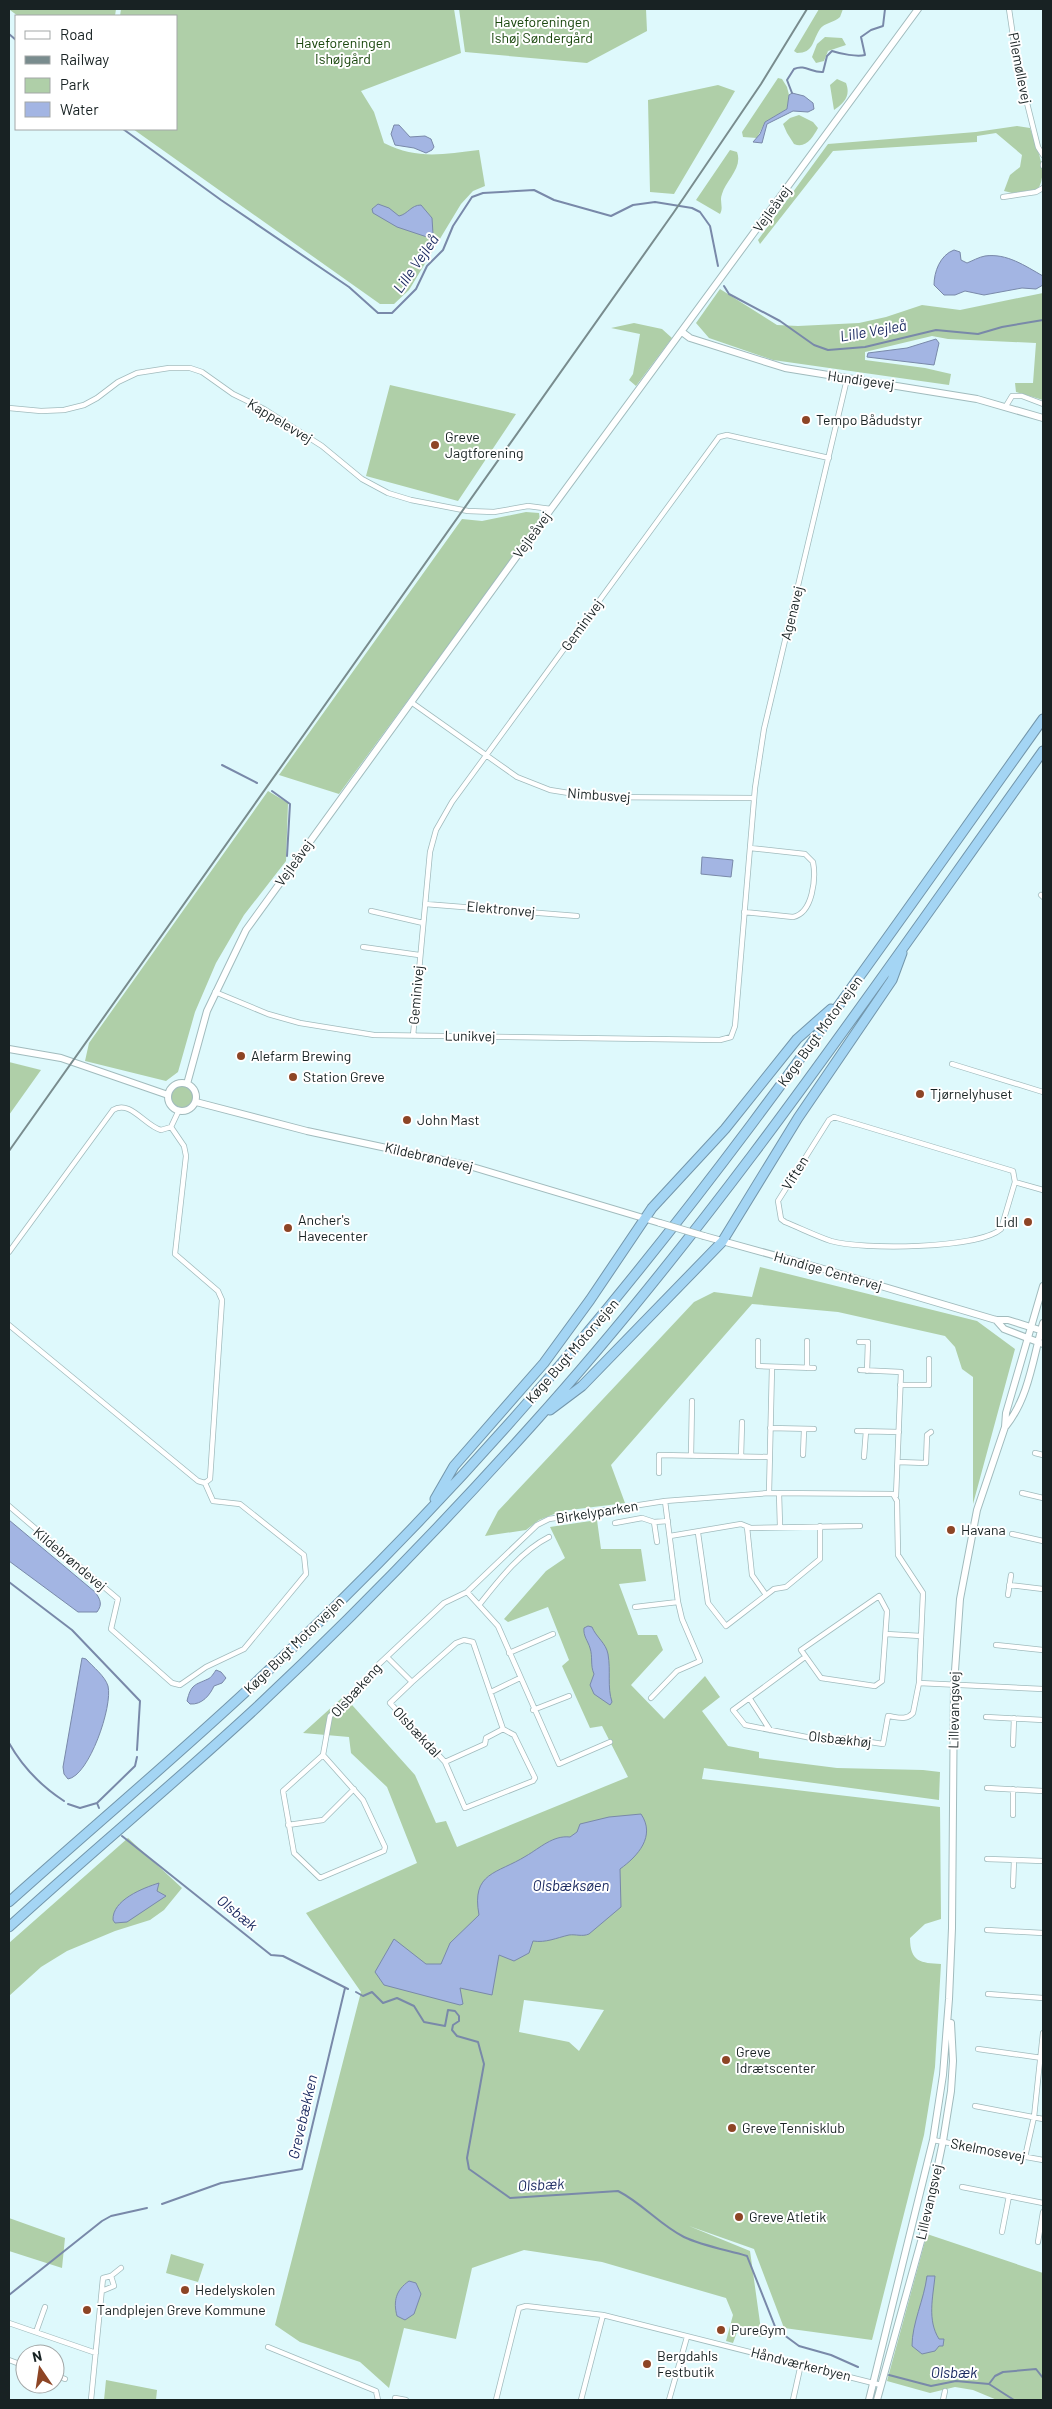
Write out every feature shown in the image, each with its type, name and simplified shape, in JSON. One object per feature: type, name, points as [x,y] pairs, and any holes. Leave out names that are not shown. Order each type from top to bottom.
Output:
[{"type":"highway","name":"Køge Bugt Motorvejen","points":[[9,1902],[244,1694],[366,1576],[526,1405],[624,1290],[742,1138],[1043,719]]},
{"type":"highway","name":"Køge Bugt Motorvejen","points":[[9,1928],[204,1755],[327,1640],[438,1528],[536,1421],[706,1216],[1043,751]]},
{"type":"highway","points":[[536,1421],[582,1386],[722,1242],[798,1118],[892,980],[907,941]]},
{"type":"highway","points":[[426,1514],[454,1466],[544,1363],[590,1300],[644,1219],[724,1129],[797,1039],[843,999]]},
{"type":"street","name":"Vejleåvej","points":[[187,1084],[200,1033],[215,992],[246,930],[410,702],[918,9]]},
{"type":"street","name":"Pilemøllevej","points":[[1009,9],[1020,72],[1038,147],[1043,155]]},
{"type":"street","points":[[1003,196],[1036,192],[1043,188]]},
{"type":"street","name":"Hundigevej","points":[[682,332],[690,338],[785,368],[977,398],[1043,418]]},
{"type":"street","name":"Kappelevvej","points":[[9,408],[41,411],[64,410],[90,402],[118,382],[137,373],[169,368],[190,368],[202,372],[234,394],[322,446],[362,479],[388,493],[410,500],[468,511],[494,512],[528,506],[551,509]]},
{"type":"street","name":"Agenavej","points":[[731,1037],[735,1026],[754,798],[764,729],[847,379]]},
{"type":"street","points":[[1006,406],[1012,396],[1022,396],[1043,404]]},
{"type":"street","name":"Geminivej","points":[[413,1036],[428,860],[436,830],[452,802],[720,437],[727,435],[829,458]]},
{"type":"street","name":"Nimbusvej","points":[[410,702],[517,777],[568,794],[594,797],[754,798]]},
{"type":"street","points":[[744,912],[793,917],[799,915],[804,912],[813,883],[813,862],[805,854],[750,848]]},
{"type":"street","name":"Elektronvej","points":[[425,904],[577,916]]},
{"type":"street","points":[[371,912],[423,923]]},
{"type":"street","name":"Geminivej","points":[[363,947],[419,955]]},
{"type":"street","name":"Lunikvej","points":[[215,992],[268,1014],[310,1026],[374,1035],[720,1040],[731,1037]]},
{"type":"street","points":[[9,1049],[61,1058],[168,1095]]},
{"type":"street","points":[[952,1064],[1043,1092]]},
{"type":"street","points":[[182,1083],[187,1084],[195,1091],[196,1102],[187,1110],[179,1110],[170,1103],[168,1095],[173,1086],[182,1083]]},
{"type":"street","name":"Kildebrøndevej","points":[[196,1102],[307,1131],[466,1165],[660,1224]]},
{"type":"street","points":[[9,1252],[113,1110],[119,1107],[126,1108],[156,1129],[166,1130],[171,1127],[179,1110]]},
{"type":"street","name":"Viften","points":[[834,1117],[1006,1168],[1013,1171],[1015,1182],[1003,1222],[996,1232],[920,1247],[863,1245],[830,1241],[785,1222],[781,1219],[778,1206],[778,1201],[829,1120],[834,1117]]},
{"type":"street","points":[[171,1127],[184,1146],[186,1156],[175,1254],[218,1291],[222,1300],[212,1474],[210,1480],[205,1483]]},
{"type":"street","points":[[1015,1182],[1043,1190]]},
{"type":"street","name":"Hundige Centervej","points":[[660,1224],[820,1268],[996,1320],[1008,1320],[1042,1331]]},
{"type":"street","name":"Lillevangsvej","points":[[869,2400],[933,2140],[943,2075],[952,1928],[954,1685],[960,1599],[977,1510],[1005,1427],[1006,1413],[1043,1286]]},
{"type":"street","name":"Hundige Centervej","points":[[996,1320],[1004,1329],[1041,1343]]},
{"type":"street","name":"Lillevangsvej","points":[[1005,1427],[1014,1416],[1025,1390],[1041,1343],[1043,1323]]},
{"type":"street","name":"Kildebrøndevej","points":[[9,1325],[198,1481],[205,1483],[212,1501],[240,1504],[304,1556],[306,1574],[244,1648],[206,1667],[180,1685],[172,1683],[111,1629],[118,1599],[9,1506]]},
{"type":"street","points":[[806,1368],[808,1340]]},
{"type":"street","points":[[758,1341],[758,1366],[814,1368]]},
{"type":"street","points":[[859,1342],[868,1342],[867,1371]]},
{"type":"street","points":[[900,1384],[929,1385],[929,1358]]},
{"type":"street","points":[[769,1493],[772,1367]]},
{"type":"street","points":[[860,1370],[900,1372],[896,1496],[898,1555],[923,1593],[919,1683],[1043,1689]]},
{"type":"street","points":[[691,1456],[692,1401]]},
{"type":"street","points":[[741,1457],[742,1422]]},
{"type":"street","points":[[770,1428],[814,1429]]},
{"type":"street","points":[[803,1455],[804,1430]]},
{"type":"street","points":[[857,1431],[899,1432]]},
{"type":"street","points":[[864,1457],[866,1431]]},
{"type":"street","points":[[898,1462],[926,1463],[927,1435],[931,1432]]},
{"type":"street","points":[[1035,1453],[1043,1455]]},
{"type":"street","points":[[659,1473],[659,1455],[769,1457]]},
{"type":"street","name":"Birkelyparken","points":[[387,1657],[444,1603],[467,1592],[536,1525],[549,1519],[665,1501],[769,1493],[889,1493],[896,1496]]},
{"type":"street","points":[[779,1493],[780,1526]]},
{"type":"street","points":[[1022,1493],[1043,1498]]},
{"type":"street","points":[[651,1698],[678,1671],[700,1661],[682,1619],[678,1602],[665,1501]]},
{"type":"street","points":[[615,1523],[642,1518],[654,1522],[668,1521]]},
{"type":"street","points":[[654,1522],[657,1542]]},
{"type":"street","points":[[670,1536],[698,1533],[705,1529],[741,1524],[747,1527],[860,1526]]},
{"type":"street","points":[[698,1533],[708,1603],[726,1626],[774,1589],[786,1587],[820,1559],[820,1526]]},
{"type":"street","points":[[747,1527],[752,1575],[766,1595]]},
{"type":"street","points":[[1012,1534],[1043,1541]]},
{"type":"street","points":[[479,1605],[513,1566],[536,1544],[549,1537]]},
{"type":"street","points":[[1008,1596],[1011,1575]]},
{"type":"street","points":[[1010,1585],[1043,1589]]},
{"type":"street","points":[[467,1592],[495,1622],[533,1710],[559,1764],[610,1742]]},
{"type":"street","name":"Olsbækhøj","points":[[879,1596],[888,1610],[886,1634],[882,1681],[875,1686],[821,1678],[801,1650],[879,1596]]},
{"type":"street","points":[[635,1607],[678,1602]]},
{"type":"street","points":[[509,1653],[553,1634]]},
{"type":"street","points":[[886,1634],[921,1636]]},
{"type":"street","name":"Olsbækdal","points":[[467,1640],[473,1642],[491,1692],[504,1729],[514,1735],[535,1778],[533,1781],[465,1808],[445,1762],[390,1703],[456,1643],[467,1640]]},
{"type":"street","points":[[996,1645],[1043,1650]]},
{"type":"street","points":[[387,1657],[412,1682]]},
{"type":"street","name":"Olsbækeng","points":[[323,1755],[330,1716],[387,1657]]},
{"type":"street","name":"Olsbækhøj","points":[[805,1657],[733,1710],[745,1725],[832,1742],[844,1738],[883,1744],[888,1716],[910,1717],[919,1683]]},
{"type":"street","points":[[491,1692],[520,1678]]},
{"type":"street","points":[[533,1710],[569,1696]]},
{"type":"street","points":[[750,1699],[770,1730]]},
{"type":"street","points":[[986,1717],[1043,1720]]},
{"type":"street","points":[[1013,1745],[1014,1718]]},
{"type":"street","name":"Olsbækdal","points":[[445,1762],[485,1744],[486,1738],[504,1729]]},
{"type":"street","points":[[323,1755],[354,1789],[363,1800],[385,1847],[384,1851],[320,1878],[294,1853],[283,1791],[323,1755]]},
{"type":"street","points":[[987,1788],[1043,1790]]},
{"type":"street","points":[[288,1825],[323,1820],[354,1789]]},
{"type":"street","points":[[1013,1815],[1014,1789]]},
{"type":"street","points":[[986,1859],[1043,1861]]},
{"type":"street","points":[[1013,1886],[1014,1860]]},
{"type":"street","points":[[988,1930],[1043,1932]]},
{"type":"street","points":[[988,1994],[1043,1998]]},
{"type":"street","name":"Lillevangsvej","points":[[877,2400],[925,2227],[943,2141],[952,2071],[949,2000]]},
{"type":"street","points":[[1026,2157],[1034,2117],[1042,2058],[1043,2033]]},
{"type":"street","points":[[978,2049],[1042,2058]]},
{"type":"street","points":[[975,2106],[1043,2119]]},
{"type":"street","name":"Skelmosevej","points":[[933,2140],[1043,2160]]},
{"type":"street","points":[[962,2187],[1043,2202]]},
{"type":"street","points":[[1002,2232],[1009,2196]]},
{"type":"street","points":[[1038,2242],[1043,2212]]},
{"type":"street","points":[[91,2400],[103,2278],[111,2276],[121,2268]]},
{"type":"street","points":[[102,2291],[114,2286],[111,2276]]},
{"type":"street","name":"Håndværkerbyen","points":[[496,2400],[519,2308],[526,2306],[603,2315],[881,2385]]},
{"type":"street","points":[[36,2332],[45,2307]]},
{"type":"street","points":[[581,2400],[603,2315]]},
{"type":"street","points":[[9,2322],[96,2353]]},
{"type":"street","points":[[669,2400],[687,2337]]},
{"type":"street","points":[[268,2347],[376,2391],[378,2400]]},
{"type":"street","points":[[793,2400],[801,2364]]},
{"type":"street","points":[[943,2400],[945,2391]]},
{"type":"street","points":[[395,2398],[406,2400]]},
{"type":"green space","points":[[9,9],[116,9],[115,15],[17,15],[9,11]]},
{"type":"green space","name":"Haveforeningen Ishøjgård","points":[[121,9],[454,9],[461,53],[361,91],[374,112],[384,143],[408,152],[420,154],[479,150],[485,186],[473,191],[461,204],[409,290],[394,304],[380,304],[134,130],[178,130],[178,15],[120,15]]},
{"type":"green space","name":"Haveforeningen Ishøj Søndergård","points":[[459,9],[646,9],[647,31],[587,63],[465,52]]},
{"type":"green space","points":[[819,9],[843,9],[840,17],[820,29],[810,49],[797,53],[794,51]]},
{"type":"green space","points":[[825,37],[842,38],[846,45],[828,51],[824,61],[816,63],[812,57],[817,44]]},
{"type":"green space","points":[[778,78],[782,79],[787,87],[789,95],[787,109],[765,122],[757,138],[743,137],[742,132]]},
{"type":"green space","points":[[837,79],[846,83],[848,92],[844,102],[834,110],[830,85]]},
{"type":"green space","points":[[718,85],[735,91],[674,194],[650,192],[648,100]]},
{"type":"green space","points":[[799,115],[813,122],[818,128],[809,141],[802,145],[794,144],[783,124],[790,118]]},
{"type":"green space","points":[[1017,126],[1030,128],[1038,151],[1042,175],[1038,189],[1012,193],[1004,191],[1010,175],[1020,167],[1022,155],[996,133],[977,136],[977,142],[833,151],[760,244],[758,240],[828,144],[976,132]]},
{"type":"green space","points":[[730,150],[737,152],[738,163],[722,194],[720,214],[696,200]]},
{"type":"green space","points":[[720,289],[777,325],[798,326],[859,323],[886,317],[922,305],[960,310],[1043,293],[1043,400],[1016,392],[1015,383],[1033,383],[1036,343],[948,339],[932,336],[865,352],[865,360],[925,368],[951,374],[949,385],[773,360],[709,338],[696,323]]},
{"type":"green space","points":[[634,323],[662,329],[672,338],[636,386],[629,380],[633,374],[640,334],[611,328]]},
{"type":"green space","name":"Greve Jagtforening","points":[[390,385],[516,414],[458,501],[366,476]]},
{"type":"green space","points":[[526,512],[539,513],[540,520],[339,794],[279,775],[462,519],[482,521]]},
{"type":"green space","points":[[268,791],[288,803],[286,861],[244,915],[216,963],[195,1012],[178,1072],[166,1081],[85,1061],[89,1043]]},
{"type":"green space","points":[[9,1062],[41,1070],[9,1115]]},
{"type":"green space","points":[[182,1086],[190,1089],[193,1097],[190,1105],[182,1108],[174,1105],[171,1097],[174,1089]]},
{"type":"green space","points":[[760,1267],[977,1321],[1015,1349],[973,1504],[973,1377],[962,1369],[955,1347],[945,1336],[838,1312],[752,1304],[611,1465],[625,1503],[562,1511],[539,1520],[526,1530],[485,1536],[498,1511],[694,1302],[714,1292],[752,1297]]},
{"type":"green space","points":[[597,1520],[601,1549],[641,1549],[646,1581],[619,1584],[638,1635],[657,1635],[663,1650],[631,1685],[664,1719],[705,1676],[720,1697],[702,1711],[728,1746],[759,1752],[759,1758],[837,1768],[940,1772],[939,1800],[704,1768],[702,1779],[940,1807],[941,1919],[925,1924],[910,1938],[912,1952],[918,1960],[941,1964],[935,2067],[924,2135],[872,2340],[784,2328],[754,2249],[689,2226],[750,2251],[762,2337],[737,2332],[733,2343],[726,2341],[733,2315],[726,2298],[602,2262],[524,2250],[472,2268],[456,2339],[404,2328],[389,2388],[360,2362],[300,2342],[275,2325],[361,1992],[306,1913],[417,1863],[387,1787],[351,1753],[349,1737],[303,1733],[344,1696],[415,1775],[436,1823],[446,1821],[457,1847],[628,1777],[602,1726],[590,1728],[562,1666],[569,1660],[548,1607],[508,1622],[504,1619],[546,1571],[565,1558],[550,1527]],"holes":[[[524,2000],[604,2010],[579,2051],[569,2042],[519,2032]]]},
{"type":"green space","points":[[128,1838],[182,1888],[164,1910],[150,1920],[115,1931],[67,1951],[41,1967],[9,1996],[9,1943]]},
{"type":"green space","points":[[9,2218],[65,2238],[62,2268],[9,2251]]},
{"type":"green space","points":[[927,2234],[1043,2273],[1043,2400],[997,2400],[973,2390],[955,2387],[930,2393],[887,2381]]},
{"type":"green space","points":[[171,2254],[204,2264],[198,2282],[166,2273]]},
{"type":"green space","points":[[106,2380],[157,2390],[156,2400],[104,2400]]},
{"type":"water","points":[[792,93],[804,96],[813,103],[814,109],[808,112],[793,111],[767,124],[762,143],[753,142],[760,134],[765,122],[787,109],[789,95]]},
{"type":"water","points":[[394,125],[399,125],[410,137],[425,136],[431,139],[434,147],[426,153],[414,148],[395,145],[391,134]]},
{"type":"water","points":[[378,204],[389,208],[399,216],[415,206],[421,205],[432,218],[433,234],[427,237],[397,227],[373,213],[372,209]]},
{"type":"water","points":[[954,250],[960,252],[961,260],[967,263],[983,257],[993,256],[1001,256],[1016,261],[1043,276],[1043,285],[1036,289],[1022,288],[984,295],[965,291],[955,295],[944,295],[934,285],[935,275],[939,264],[945,256]]},
{"type":"water","points":[[936,339],[939,343],[934,365],[867,357],[868,353],[907,348]]},
{"type":"water","points":[[702,857],[733,860],[731,877],[701,874]]},
{"type":"water","points":[[9,1520],[95,1592],[100,1602],[97,1612],[78,1612],[9,1561]]},
{"type":"water","points":[[592,1627],[608,1654],[612,1702],[610,1705],[594,1694],[590,1685],[594,1674],[591,1651],[584,1631],[584,1628]]},
{"type":"water","points":[[82,1658],[86,1659],[104,1679],[108,1686],[109,1696],[103,1723],[91,1754],[76,1775],[68,1779],[64,1774],[63,1767]]},
{"type":"water","points":[[216,1670],[221,1672],[226,1678],[222,1683],[214,1686],[208,1696],[202,1701],[190,1704],[187,1701],[192,1688],[209,1678]]},
{"type":"water","name":"Olsbæksøen","points":[[641,1814],[647,1830],[646,1838],[639,1852],[620,1869],[621,1907],[589,1934],[569,1935],[547,1941],[533,1941],[529,1953],[514,1961],[499,1955],[492,1995],[460,1988],[463,2004],[460,2005],[384,1985],[375,1972],[394,1939],[426,1964],[441,1964],[450,1943],[479,1915],[479,1890],[489,1876],[552,1840],[570,1837],[577,1832],[580,1824],[609,1817]]},
{"type":"water","points":[[159,1883],[157,1891],[166,1896],[127,1922],[115,1923],[113,1920],[114,1913],[123,1901],[145,1888]]},
{"type":"water","points":[[927,2276],[935,2276],[932,2308],[933,2324],[939,2339],[944,2339],[943,2346],[939,2346],[935,2351],[922,2354],[912,2346],[916,2320]]},
{"type":"water","points":[[409,2281],[416,2283],[421,2294],[414,2314],[405,2320],[397,2316],[395,2305],[398,2292]]},
{"type":"waterway","points":[[792,93],[787,80],[794,69],[805,68],[823,72],[827,56],[832,51],[849,55],[865,55],[861,37],[871,30],[883,26],[885,9]]},
{"type":"waterway","name":"Lille Vejleå","points":[[9,34],[15,39]]},
{"type":"waterway","name":"Lille Vejleå","points":[[124,130],[221,200],[349,287],[378,313],[392,313],[416,289],[427,266],[443,250],[453,226],[472,197],[483,193],[534,190],[554,200],[611,216],[633,205],[655,202],[692,208],[700,212],[710,226],[718,266]]},
{"type":"waterway","name":"Lille Vejleå","points":[[724,286],[729,294],[780,321],[814,345],[828,350],[865,347],[936,330],[978,334],[1002,327],[1043,320]]},
{"type":"waterway","points":[[222,765],[257,783]]},
{"type":"waterway","points":[[272,791],[290,804],[287,856]]},
{"type":"waterway","points":[[9,1582],[72,1630],[140,1701],[137,1750]]},
{"type":"waterway","name":"Olsbæk","points":[[9,1743],[33,1775],[64,1801]]},
{"type":"waterway","points":[[97,1803],[135,1766],[137,1757]]},
{"type":"waterway","name":"Olsbæk","points":[[68,1804],[80,1808],[97,1803],[99,1808]]},
{"type":"waterway","name":"Olsbæk","points":[[122,1836],[271,1955],[283,1956],[348,1989]]},
{"type":"waterway","name":"Grevebækken","points":[[162,2204],[221,2183],[302,2169],[345,1988]]},
{"type":"waterway","name":"Olsbæk","points":[[356,1992],[363,1996],[372,1992],[383,2003],[397,1998],[414,2006],[424,2022],[445,2026],[448,2010],[455,2011],[459,2016],[459,2021],[453,2025],[452,2030],[457,2036],[478,2042],[484,2064],[467,2158],[469,2169],[510,2198],[618,2191],[684,2237],[747,2256],[776,2329],[799,2346],[831,2355],[858,2367]]},
{"type":"waterway","name":"Grevebækken","points":[[9,2295],[102,2221],[111,2216],[147,2208]]},
{"type":"waterway","name":"Olsbæk","points":[[989,2384],[995,2376],[1003,2372],[1036,2369],[1043,2378]]},
{"type":"waterway","name":"Olsbæk","points":[[889,2375],[931,2386],[956,2381],[989,2384],[1014,2400]]},
{"type":"railway","points":[[9,1151],[674,212],[761,84],[807,9]]},
{"type":"place","name":"Tempo Bådudstyr","points":[[806,420]]},
{"type":"place","name":"Greve Jagtforening","points":[[435,445]]},
{"type":"place","name":"Alefarm Brewing","points":[[241,1056]]},
{"type":"place","name":"Station Greve","points":[[293,1077]]},
{"type":"place","name":"Tjørnelyhuset","points":[[920,1094]]},
{"type":"place","name":"John Mast","points":[[407,1120]]},
{"type":"place","name":"Lidl","points":[[1028,1222]]},
{"type":"place","name":"Ancher's Havecenter","points":[[288,1228]]},
{"type":"place","name":"Havana","points":[[951,1530]]},
{"type":"place","name":"Greve Idrætscenter","points":[[726,2060]]},
{"type":"place","name":"Greve Tennisklub","points":[[732,2128]]},
{"type":"place","name":"Greve Atletik","points":[[739,2217]]},
{"type":"place","name":"Hedelyskolen","points":[[185,2290]]},
{"type":"place","name":"Tandplejen Greve Kommune","points":[[87,2310]]},
{"type":"place","name":"PureGym","points":[[721,2330]]},
{"type":"place","name":"Bergdahls Festbutik","points":[[647,2364]]}]
